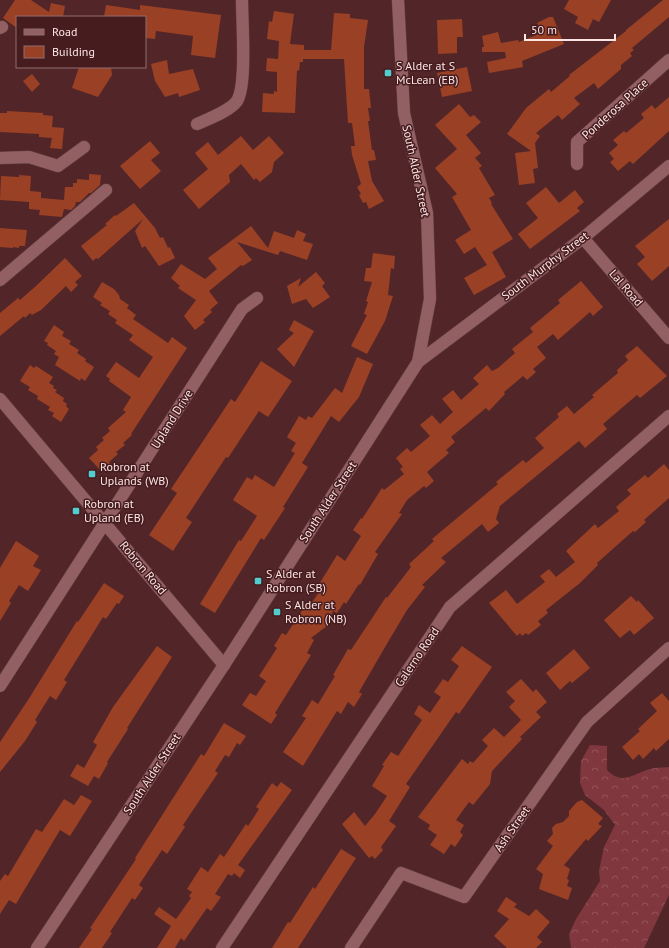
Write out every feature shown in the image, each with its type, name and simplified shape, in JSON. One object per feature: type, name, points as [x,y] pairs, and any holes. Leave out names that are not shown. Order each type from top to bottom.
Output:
[{"type":"street","points":[[197,124],[216,116],[237,101],[242,84],[242,0]]},
{"type":"street","name":"South Alder Street","points":[[37,948],[224,664],[418,362],[430,299],[427,213],[404,113],[398,0]]},
{"type":"street","name":"Ponderosa Place","points":[[577,164],[578,142],[669,60]]},
{"type":"street","points":[[0,158],[29,157],[58,166],[84,147]]},
{"type":"street","name":"South Murphy Street","points":[[418,362],[583,238],[669,166]]},
{"type":"street","points":[[0,280],[106,190]]},
{"type":"street","name":"Lal Road","points":[[583,238],[669,338]]},
{"type":"street","name":"Upland Drive","points":[[0,686],[242,309],[257,298]]},
{"type":"street","name":"Robron Road","points":[[0,399],[224,664]]},
{"type":"street","name":"Galerno Road","points":[[222,948],[450,607],[669,416]]},
{"type":"street","name":"Ash Street","points":[[351,948],[401,872],[464,897],[587,722],[669,648]]},
{"type":"green space","points":[[590,745],[607,746],[607,770],[618,777],[628,777],[652,768],[669,767],[669,895],[644,948],[571,948],[569,934],[576,919],[600,881],[599,871],[604,847],[615,825],[604,810],[585,795],[580,783],[581,761]]},
{"type":"building","points":[[15,0],[31,0],[49,12],[51,3],[65,6],[63,16],[16,16],[16,27],[3,18]]},
{"type":"building","points":[[569,0],[611,0],[599,22],[593,19],[588,30],[575,23],[578,17],[564,9]]},
{"type":"building","points":[[663,0],[669,0],[669,17],[632,48],[634,50],[630,53],[632,56],[621,65],[621,69],[598,89],[594,83],[574,98],[580,104],[562,120],[558,115],[536,133],[540,136],[535,143],[538,168],[533,169],[535,183],[519,185],[515,153],[531,151],[507,134],[526,108],[549,89],[551,92],[570,76],[569,75]]},
{"type":"building","points":[[106,5],[140,10],[140,5],[221,15],[215,58],[191,55],[193,36],[156,31],[155,39],[146,38],[146,16],[104,16]]},
{"type":"building","points":[[274,11],[294,14],[290,44],[304,45],[304,50],[331,50],[334,13],[350,14],[350,18],[368,20],[364,47],[364,89],[369,89],[371,108],[368,108],[370,121],[368,121],[372,150],[374,150],[376,160],[368,161],[372,181],[384,201],[369,209],[366,202],[363,203],[359,195],[361,194],[357,187],[361,184],[352,155],[351,146],[355,146],[352,123],[348,123],[344,59],[303,59],[303,62],[300,62],[299,71],[297,70],[295,113],[262,112],[263,93],[274,94],[274,91],[277,92],[277,72],[266,71],[267,58],[278,59],[279,41],[267,39],[269,21],[272,22]]},
{"type":"building","points":[[549,17],[553,17],[564,44],[522,61],[523,67],[489,73],[487,62],[506,58],[505,52],[482,52],[482,47],[484,47],[482,36],[498,32],[501,43],[518,40],[519,42],[541,33],[537,23]]},
{"type":"building","points":[[462,19],[463,37],[457,37],[457,53],[438,54],[437,20]]},
{"type":"building","points":[[167,60],[169,74],[193,69],[200,90],[179,97],[178,93],[165,97],[155,81],[151,64]]},
{"type":"building","points":[[467,67],[472,91],[442,97],[437,73]]},
{"type":"building","points":[[79,68],[111,68],[112,75],[98,97],[72,88]]},
{"type":"building","points":[[32,74],[40,84],[32,92],[23,81]]},
{"type":"building","points":[[669,97],[669,131],[633,164],[630,161],[618,171],[610,162],[614,159],[609,153],[618,145],[613,140],[624,131],[626,133],[644,118],[641,114],[652,105],[655,109]]},
{"type":"building","points":[[459,104],[470,117],[474,115],[481,122],[466,135],[481,153],[475,158],[482,166],[479,168],[495,195],[489,198],[492,203],[491,204],[513,239],[492,252],[506,277],[474,295],[464,278],[487,265],[475,247],[464,254],[455,240],[471,230],[452,197],[457,194],[435,168],[457,149],[435,125]]},
{"type":"building","points":[[7,111],[43,113],[43,115],[53,116],[52,127],[64,128],[62,149],[50,148],[52,138],[39,137],[39,134],[0,132],[0,113],[7,113]]},
{"type":"building","points":[[241,136],[253,150],[269,136],[284,153],[274,162],[272,172],[260,182],[256,178],[254,180],[241,164],[229,175],[230,182],[199,209],[183,190],[208,169],[195,153],[208,142],[218,155]]},
{"type":"building","points":[[150,141],[160,153],[151,160],[161,171],[140,189],[120,166]]},
{"type":"building","points":[[89,174],[101,175],[100,185],[80,202],[76,202],[75,206],[71,210],[64,209],[62,217],[39,215],[40,210],[29,209],[29,202],[0,200],[1,176],[31,176],[30,191],[41,192],[41,198],[64,200],[65,187],[73,187],[73,183],[77,183],[77,179],[89,180]]},
{"type":"building","points":[[546,187],[559,203],[575,190],[584,202],[577,208],[580,211],[530,249],[518,234],[538,218],[526,203]]},
{"type":"building","points":[[134,203],[155,228],[160,238],[163,237],[175,258],[159,266],[145,246],[142,248],[135,231],[143,219],[98,259],[96,258],[93,261],[81,246],[107,225],[105,224],[115,215],[116,216]]},
{"type":"building","points":[[669,219],[669,266],[652,281],[637,264],[645,257],[635,246]]},
{"type":"building","points":[[251,226],[268,248],[274,231],[294,238],[297,230],[306,234],[303,241],[313,244],[307,260],[280,251],[278,255],[237,242],[252,260],[243,266],[241,265],[209,291],[218,303],[210,310],[212,312],[203,320],[205,322],[195,330],[184,316],[196,300],[178,288],[180,286],[171,278],[181,264],[205,279],[217,269],[208,258]]},
{"type":"building","points":[[0,228],[27,230],[25,246],[19,246],[19,248],[0,247]]},
{"type":"building","points":[[373,253],[395,256],[394,269],[391,268],[388,295],[393,296],[385,321],[367,354],[351,346],[367,315],[364,314],[368,302],[366,301],[372,282],[364,281],[366,268],[371,268]]},
{"type":"building","points":[[65,258],[82,276],[75,282],[78,285],[71,292],[66,286],[41,310],[32,315],[30,313],[25,318],[24,316],[0,336],[0,313],[18,298],[20,300]]},
{"type":"building","points":[[316,272],[325,283],[322,286],[330,297],[313,308],[306,299],[292,304],[287,286],[301,278],[298,287]]},
{"type":"building","points":[[581,281],[603,307],[593,316],[590,312],[558,340],[553,334],[537,347],[546,358],[533,369],[536,372],[527,380],[523,376],[504,392],[505,394],[489,411],[486,408],[451,437],[455,442],[446,450],[449,453],[427,472],[434,481],[426,488],[424,486],[407,500],[399,513],[402,514],[375,552],[378,554],[360,585],[359,584],[346,604],[344,602],[337,613],[333,611],[327,626],[311,638],[314,640],[307,653],[311,655],[275,713],[277,715],[271,724],[242,705],[250,693],[256,696],[266,681],[259,676],[277,648],[274,646],[282,633],[286,635],[305,606],[308,608],[322,588],[318,586],[337,555],[345,561],[361,536],[353,530],[382,488],[384,490],[404,474],[400,469],[403,467],[396,458],[407,448],[411,452],[430,436],[420,425],[432,415],[440,424],[453,412],[442,399],[453,390],[461,400],[479,384],[473,378],[487,365],[492,371],[498,368],[515,353],[512,349],[533,332],[530,328],[560,303],[558,300]]},
{"type":"building","points":[[102,282],[114,289],[119,295],[120,299],[129,305],[127,308],[136,315],[133,319],[168,343],[172,337],[187,348],[131,434],[132,435],[123,443],[125,445],[116,452],[118,454],[109,462],[111,464],[102,472],[89,458],[98,450],[96,447],[104,440],[102,438],[110,431],[108,428],[126,412],[123,410],[131,397],[109,381],[110,379],[106,376],[116,362],[139,378],[153,357],[129,340],[133,335],[115,323],[117,320],[108,314],[110,311],[100,305],[102,303],[93,297]]},
{"type":"building","points":[[294,320],[314,331],[294,367],[277,349],[294,333],[289,330]]},
{"type":"building","points":[[54,325],[64,332],[62,336],[71,341],[69,344],[79,350],[77,353],[94,367],[85,381],[81,378],[80,381],[55,365],[59,357],[54,354],[56,351],[44,341]]},
{"type":"building","points":[[637,346],[667,376],[640,398],[637,395],[603,424],[607,429],[585,448],[579,441],[500,506],[496,519],[499,523],[488,532],[482,524],[441,558],[446,562],[422,585],[425,587],[407,610],[388,642],[359,692],[362,694],[354,707],[348,702],[341,714],[337,711],[303,766],[283,752],[306,718],[302,716],[312,700],[318,704],[335,676],[333,675],[348,649],[351,650],[386,597],[387,598],[411,567],[409,564],[434,541],[432,539],[498,484],[496,482],[523,460],[526,463],[544,448],[535,438],[559,417],[557,414],[567,406],[574,414],[594,397],[592,395],[618,373],[617,370],[628,360],[625,356]]},
{"type":"building","points":[[357,357],[373,364],[359,397],[339,422],[331,416],[302,463],[308,467],[283,507],[285,508],[264,540],[261,538],[215,613],[200,604],[239,540],[241,541],[257,516],[233,500],[247,477],[252,480],[255,475],[274,487],[295,453],[291,451],[296,443],[287,437],[299,416],[306,420],[308,416],[312,418],[335,388],[342,393]]},
{"type":"building","points":[[261,361],[292,381],[268,417],[259,411],[228,458],[226,457],[186,518],[192,522],[173,551],[149,535],[177,493],[171,489],[231,399],[235,402]]},
{"type":"building","points":[[30,365],[34,368],[36,366],[53,377],[49,383],[57,390],[55,392],[64,398],[63,401],[67,404],[66,406],[69,409],[61,422],[52,416],[54,413],[48,410],[50,407],[37,399],[38,396],[28,390],[30,387],[20,381]]},
{"type":"building","points":[[664,464],[669,470],[669,498],[644,520],[646,522],[635,532],[633,531],[597,563],[598,565],[580,583],[546,610],[548,613],[538,621],[541,625],[528,635],[526,633],[522,636],[520,633],[517,636],[489,603],[506,590],[517,604],[545,582],[540,576],[549,569],[556,577],[575,562],[566,551],[595,524],[598,528],[619,511],[616,507],[631,494],[627,490],[645,475],[648,478]]},
{"type":"building","points":[[16,541],[39,556],[33,566],[41,570],[28,591],[19,585],[9,601],[11,603],[0,621],[0,568]]},
{"type":"building","points":[[104,583],[124,596],[106,619],[103,617],[64,680],[67,682],[56,700],[50,696],[35,720],[37,722],[25,741],[0,772],[0,742],[77,621],[78,622]]},
{"type":"building","points":[[631,596],[637,602],[638,600],[654,618],[634,635],[630,630],[620,638],[604,620]]},
{"type":"building","points":[[157,646],[172,657],[127,728],[128,729],[107,762],[108,763],[99,779],[94,776],[88,786],[70,776],[77,764],[84,768],[97,745],[93,742],[113,707]]},
{"type":"building","points":[[462,646],[492,667],[459,714],[456,712],[406,784],[410,787],[389,821],[396,826],[381,847],[383,850],[375,859],[372,856],[369,858],[342,824],[354,812],[365,826],[375,814],[387,796],[372,786],[384,766],[382,765],[391,752],[398,756],[422,720],[414,714],[419,705],[430,713],[441,697],[434,692],[443,679],[448,682],[459,666],[451,660]]},
{"type":"building","points":[[574,649],[590,668],[572,683],[570,681],[560,690],[546,673]]},
{"type":"building","points":[[521,679],[533,692],[536,689],[547,702],[536,712],[541,717],[520,737],[522,739],[492,771],[490,784],[473,805],[469,802],[456,820],[464,825],[460,832],[463,835],[455,847],[451,844],[444,854],[430,845],[437,835],[428,829],[430,825],[418,817],[462,759],[468,764],[470,761],[473,763],[488,746],[482,740],[494,728],[504,737],[521,720],[509,707],[515,701],[506,692]]},
{"type":"building","points":[[662,693],[669,701],[669,739],[656,751],[654,748],[643,759],[639,754],[633,760],[622,747],[640,731],[638,729],[657,711],[650,703]]},
{"type":"building","points":[[224,723],[246,736],[240,745],[237,743],[229,757],[225,755],[215,771],[218,773],[183,825],[185,827],[167,854],[162,850],[139,885],[143,888],[135,900],[132,898],[110,932],[112,933],[102,948],[79,948],[92,929],[90,928],[136,859],[135,858],[201,754],[204,756]]},
{"type":"building","points":[[281,782],[292,790],[238,865],[245,870],[240,878],[234,873],[232,876],[228,874],[215,894],[221,897],[211,911],[207,908],[184,941],[181,938],[175,948],[157,948],[171,926],[154,914],[159,907],[176,919],[191,898],[189,896],[192,892],[187,889],[201,867],[208,872],[220,854],[224,857],[246,824],[248,826],[259,809],[256,807],[272,783],[277,787]]},
{"type":"building","points":[[81,795],[92,801],[70,836],[60,830],[16,904],[9,900],[0,914],[0,881],[5,874],[8,876],[36,829],[42,832],[64,799],[74,805]]},
{"type":"building","points":[[582,800],[603,818],[598,824],[602,826],[588,841],[586,839],[564,865],[570,869],[567,879],[569,880],[567,886],[572,888],[568,900],[539,889],[543,874],[536,869],[553,846],[547,841],[553,834],[552,828],[556,824],[563,822],[569,816],[569,811],[577,802]]},
{"type":"building","points":[[341,849],[356,858],[298,948],[272,948],[288,922],[290,923],[313,887],[315,889]]},
{"type":"building","points":[[506,897],[517,904],[514,907],[529,916],[536,909],[550,922],[537,937],[542,942],[536,948],[507,948],[494,936],[509,919],[497,911]]},
{"type":"place","name":"S Alder at S McLean (EB)","points":[[388,73]]},
{"type":"place","name":"Robron at Uplands (WB)","points":[[92,474]]},
{"type":"place","name":"Robron at Upland (EB)","points":[[76,511]]},
{"type":"place","name":"S Alder at Robron (SB)","points":[[258,581]]},
{"type":"place","name":"S Alder at Robron (NB)","points":[[277,612]]}]
